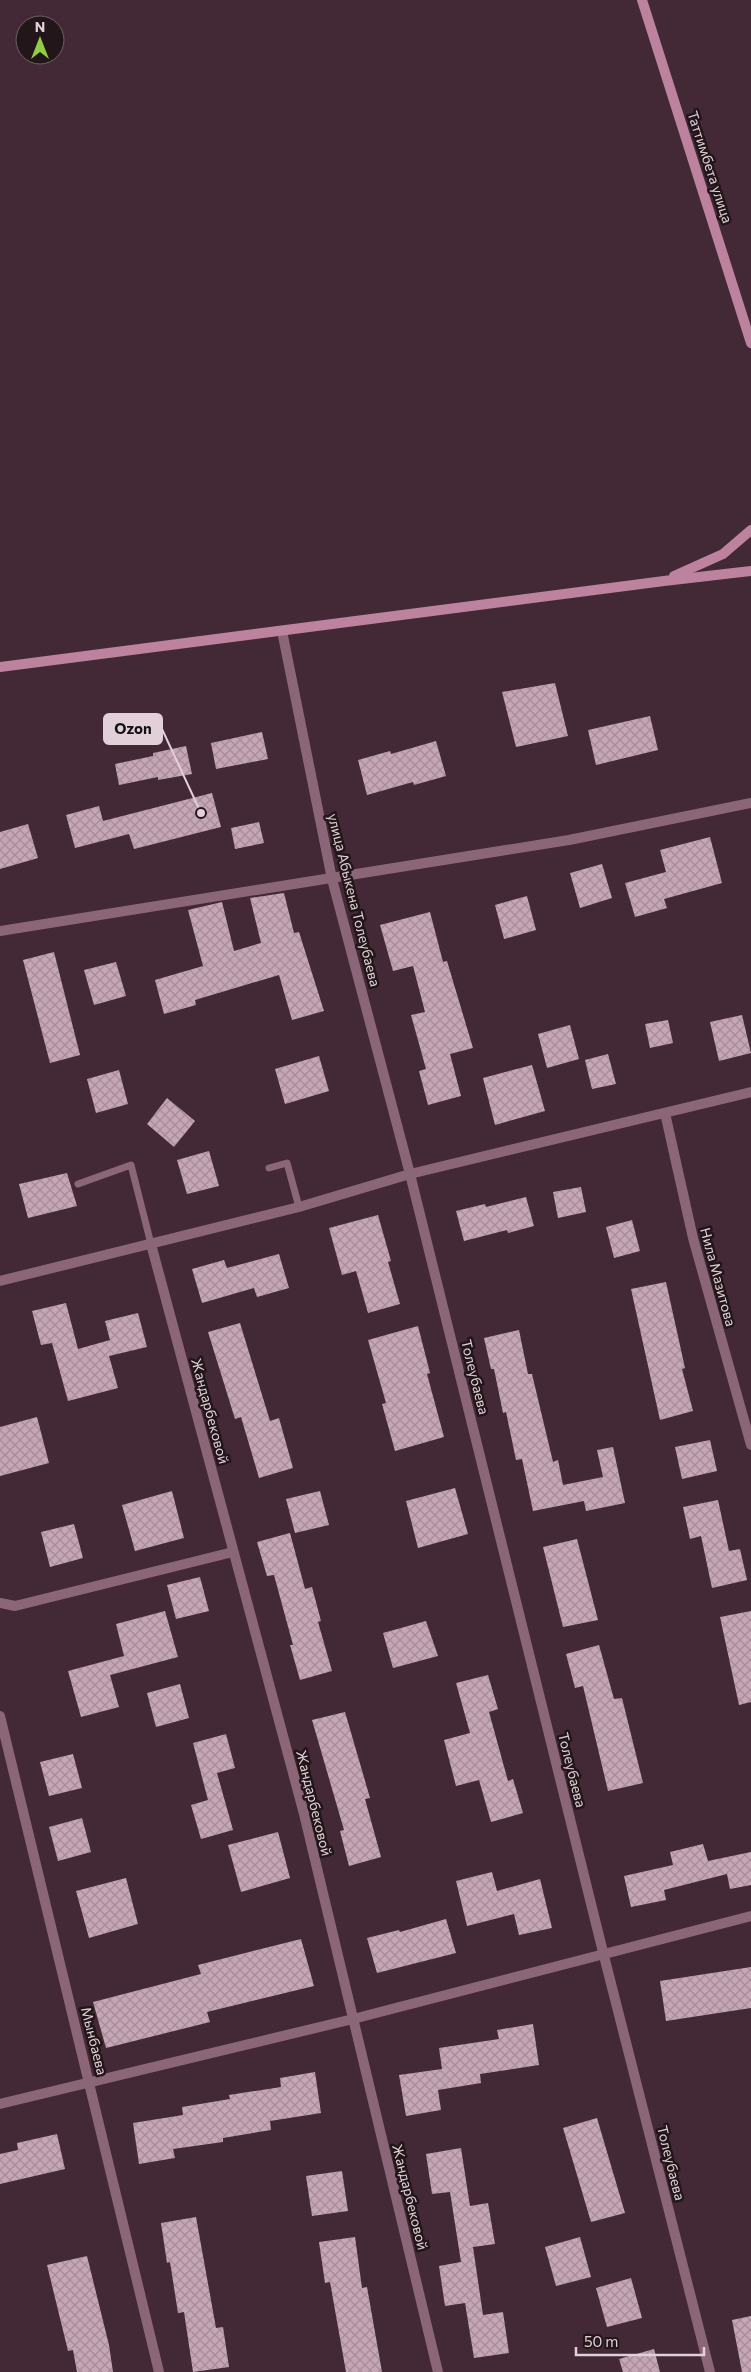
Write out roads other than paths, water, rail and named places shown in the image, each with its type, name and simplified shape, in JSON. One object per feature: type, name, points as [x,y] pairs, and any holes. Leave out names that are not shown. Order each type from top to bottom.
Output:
[{"type":"main road","name":"Таттимбета улица","points":[[642,0],[751,343]]},
{"type":"main road","points":[[664,581],[723,554],[751,530]]},
{"type":"main road","points":[[0,668],[751,571]]},
{"type":"street","name":"улица Абыкена Толеубаева","points":[[282,631],[332,879],[410,1174]]},
{"type":"street","points":[[0,931],[569,840],[751,803]]},
{"type":"street","points":[[0,1281],[300,1207],[410,1174],[751,1092]]},
{"type":"street","name":"Нила Мазитова","points":[[665,1113],[693,1238],[751,1446]]},
{"type":"street","name":"Толеубаева","points":[[410,1174],[604,1956],[710,2372]]},
{"type":"street","name":"Жандарбековой","points":[[151,1244],[304,1814],[438,2372]]},
{"type":"street","points":[[0,1603],[15,1606],[234,1552]]},
{"type":"street","name":"Мынбаева","points":[[0,1716],[159,2372]]},
{"type":"street","points":[[0,2104],[353,2019],[604,1956],[751,1916]]},
{"type":"lane","points":[[270,1168],[287,1163],[300,1207]]},
{"type":"lane","points":[[78,1184],[131,1165],[151,1244]]},
{"type":"place","name":"Ozon","points":[[201,813]]}]
